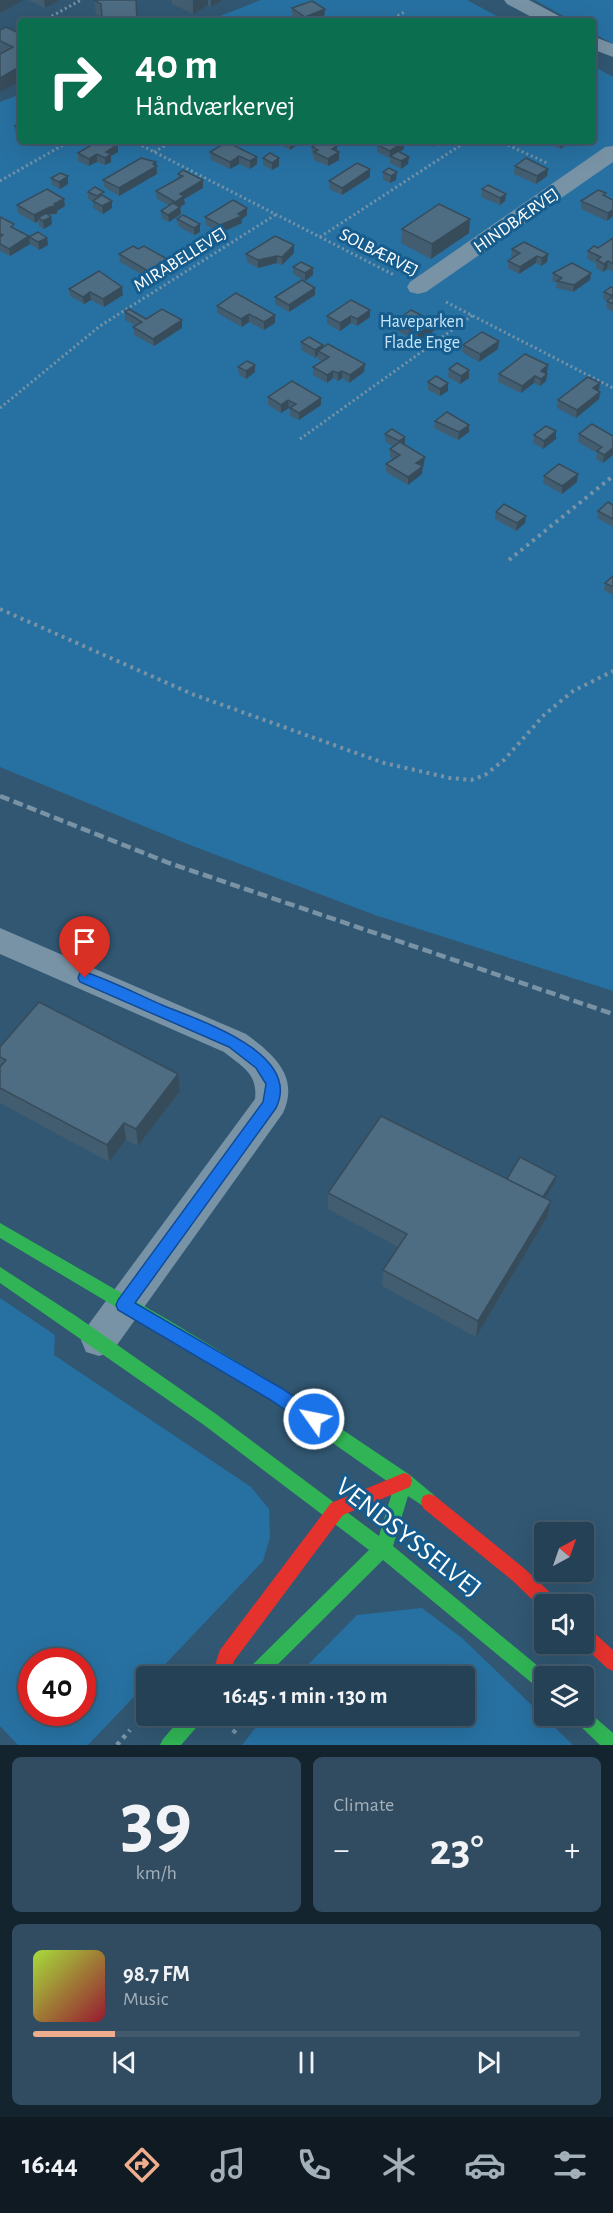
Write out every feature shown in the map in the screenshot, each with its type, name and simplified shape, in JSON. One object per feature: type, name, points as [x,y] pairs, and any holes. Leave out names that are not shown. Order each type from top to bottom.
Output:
[{"type":"street","points":[[514,0],[548,18]]},
{"type":"street","points":[[596,44],[613,51]]},
{"type":"street","name":"HINDBÆRVEJ","points":[[418,287],[613,152]]},
{"type":"street","points":[[0,940],[235,1042],[261,1063],[273,1084],[271,1103],[99,1340]]},
{"type":"street","name":"VENDSYSSELVEJ","points":[[0,1230],[275,1393],[404,1481],[539,1594]]},
{"type":"street","name":"VENDSYSSELVEJ","points":[[0,1274],[99,1340],[337,1509],[479,1623],[534,1673]]},
{"type":"street","points":[[223,1666],[226,1656],[337,1509],[404,1481]]},
{"type":"street","points":[[263,1666],[384,1547],[404,1481]]},
{"type":"street","points":[[594,1644],[613,1662]]},
{"type":"street","points":[[169,1745],[186,1726]]},
{"type":"street","points":[[593,1726],[613,1745]]},
{"type":"path","points":[[48,18],[81,0]]},
{"type":"path","points":[[394,18],[406,11]]},
{"type":"path","points":[[0,181],[65,144]]},
{"type":"path","name":"SOLBÆRVEJ","points":[[139,144],[613,388]]},
{"type":"path","points":[[154,152],[168,144]]},
{"type":"path","points":[[320,237],[462,144]]},
{"type":"path","name":"MIRABELLEVEJ","points":[[0,408],[44,371],[81,345],[99,326],[276,214]]},
{"type":"path","points":[[300,439],[472,315]]},
{"type":"path","points":[[509,560],[613,476]]},
{"type":"path","points":[[0,609],[192,694],[384,763],[450,778],[471,780],[485,775],[504,760],[544,715],[573,691],[613,671]]},
{"type":"path","points":[[229,1738],[239,1726]]},
{"type":"green space","points":[[261,0],[467,0],[500,18],[215,18]]},
{"type":"green space","points":[[535,0],[613,0],[613,44],[596,35],[596,18],[567,18]]},
{"type":"green space","name":"Haveparken Flade Enge","points":[[596,68],[613,77],[613,991],[375,915],[185,843],[0,767],[0,102],[18,95],[18,144],[596,144]]},
{"type":"green space","points":[[0,1298],[55,1335],[54,1355],[251,1487],[269,1509],[270,1537],[263,1561],[163,1666],[136,1666],[136,1695],[88,1745],[18,1745],[0,1726]]},
{"type":"green space","points":[[422,1608],[462,1638],[534,1707],[534,1726],[553,1726],[573,1745],[242,1745],[257,1726],[475,1726],[475,1666],[307,1666],[357,1615]]},
{"type":"building","points":[[94,0],[136,0],[137,18],[102,18],[101,4]]},
{"type":"building","points":[[312,1],[325,9],[305,17],[292,8]]},
{"type":"building","points":[[6,27],[18,31],[18,68],[0,78],[0,54],[13,47],[0,41],[0,30]]},
{"type":"building","points":[[93,144],[118,144],[106,152],[111,154],[105,158],[97,154],[89,159],[78,153]]},
{"type":"building","points":[[224,144],[231,144],[257,157],[250,161],[239,156],[230,162],[210,152]]},
{"type":"building","points":[[317,144],[332,144],[337,146],[332,149],[339,152],[328,159],[314,152],[318,150],[312,147]]},
{"type":"building","points":[[378,144],[401,144],[390,151],[377,145]]},
{"type":"building","points":[[398,151],[409,157],[401,161],[390,156]]},
{"type":"building","points":[[270,153],[279,158],[272,163],[263,158]]},
{"type":"building","points":[[141,158],[156,162],[153,164],[157,166],[119,188],[103,180]]},
{"type":"building","points":[[526,158],[548,169],[537,176],[515,166]]},
{"type":"building","points":[[357,163],[370,169],[342,188],[329,181]]},
{"type":"building","points":[[389,168],[397,172],[391,176],[383,172]]},
{"type":"building","points":[[183,170],[203,180],[180,194],[184,196],[175,202],[156,191],[183,176],[178,174]]},
{"type":"building","points":[[60,173],[68,176],[59,182],[51,178]]},
{"type":"building","points":[[488,185],[506,194],[500,198],[482,189]]},
{"type":"building","points":[[95,187],[104,192],[97,196],[88,192]]},
{"type":"building","points":[[47,189],[64,199],[54,204],[56,206],[34,215],[17,205]]},
{"type":"building","points":[[598,190],[606,193],[603,195],[613,200],[613,210],[608,213],[581,201]]},
{"type":"building","points":[[102,195],[112,201],[102,206],[93,201]]},
{"type":"building","points":[[233,200],[247,208],[238,214],[242,216],[220,225],[205,217]]},
{"type":"building","points":[[173,203],[180,207],[168,215],[161,211]]},
{"type":"building","points":[[439,204],[470,219],[432,244],[402,229]]},
{"type":"building","points":[[46,213],[51,217],[43,221],[38,218]]},
{"type":"building","points":[[183,215],[200,224],[194,228],[177,219]]},
{"type":"building","points":[[0,217],[14,224],[11,227],[29,236],[9,249],[0,244],[0,237],[3,235],[0,234]]},
{"type":"building","points":[[38,232],[47,238],[38,242],[29,237]]},
{"type":"building","points":[[275,236],[294,245],[282,257],[258,260],[246,254]]},
{"type":"building","points":[[613,238],[613,264],[608,261],[604,264],[597,260],[601,257],[588,251],[594,246],[598,248]]},
{"type":"building","points":[[524,242],[548,254],[542,258],[537,256],[520,267],[508,261],[520,253],[512,249]]},
{"type":"building","points":[[133,246],[138,249],[144,246],[167,259],[148,271],[119,254]]},
{"type":"building","points":[[301,262],[313,268],[305,273],[293,267]]},
{"type":"building","points":[[572,263],[591,273],[574,285],[557,281],[562,278],[553,273]]},
{"type":"building","points":[[99,271],[122,287],[103,299],[90,292],[83,297],[69,289]]},
{"type":"building","points":[[302,280],[315,288],[289,305],[275,297]]},
{"type":"building","points":[[613,287],[613,296],[604,292]]},
{"type":"building","points":[[236,293],[275,315],[264,322],[249,314],[241,319],[217,306]]},
{"type":"building","points":[[613,296],[613,304],[607,301]]},
{"type":"building","points":[[351,300],[370,310],[357,319],[351,316],[340,323],[327,316]]},
{"type":"building","points":[[129,309],[146,319],[162,309],[182,320],[153,339],[133,327],[142,322],[125,312]]},
{"type":"building","points":[[411,310],[435,322],[418,334],[394,322]]},
{"type":"building","points":[[482,332],[499,341],[480,354],[463,345]]},
{"type":"building","points":[[309,337],[323,345],[315,350],[301,342]]},
{"type":"building","points":[[328,344],[365,364],[350,375],[342,371],[338,373],[333,371],[327,375],[313,367],[329,357],[318,351]]},
{"type":"building","points":[[525,354],[548,365],[541,371],[547,374],[541,379],[535,376],[522,386],[499,374]]},
{"type":"building","points":[[247,361],[255,365],[246,371],[238,367]]},
{"type":"building","points":[[457,363],[469,370],[461,376],[449,369]]},
{"type":"building","points":[[436,376],[448,383],[440,389],[428,382]]},
{"type":"building","points":[[588,377],[600,383],[593,388],[600,392],[577,410],[558,400]]},
{"type":"building","points":[[292,381],[321,398],[299,413],[290,408],[296,404],[288,400],[281,405],[268,397]]},
{"type":"building","points":[[447,412],[469,425],[459,432],[435,421]]},
{"type":"building","points":[[592,424],[613,436],[613,448],[604,455],[597,451],[602,447],[579,434]]},
{"type":"building","points":[[546,426],[556,431],[544,441],[534,435]]},
{"type":"building","points":[[392,429],[405,437],[399,441],[385,434]]},
{"type":"building","points":[[400,442],[425,457],[416,463],[423,466],[408,477],[386,464],[400,455],[390,449]]},
{"type":"building","points":[[559,464],[578,474],[562,486],[544,476]]},
{"type":"building","points":[[608,502],[613,505],[613,519],[598,511]]},
{"type":"building","points":[[504,504],[526,516],[517,523],[496,512]]},
{"type":"building","points":[[613,576],[613,587],[605,583]]},
{"type":"building","points":[[39,1002],[178,1074],[136,1129],[124,1123],[107,1145],[0,1088],[0,1067],[6,1060],[0,1057],[0,1047]]},
{"type":"building","points":[[381,1116],[551,1201],[478,1321],[383,1270],[407,1234],[328,1193]]},
{"type":"building","points":[[520,1157],[556,1176],[543,1197],[507,1179]]},
{"type":"railway","points":[[0,796],[169,863],[613,1014]]},
{"type":"traffic: fast","points":[[0,1230],[273,1392],[378,1463],[429,1502]]},
{"type":"traffic: fast","points":[[0,1274],[141,1370],[278,1469],[413,1573],[534,1674]]},
{"type":"traffic: fast","points":[[263,1666],[384,1547],[404,1481]]},
{"type":"traffic: fast","points":[[169,1745],[186,1726]]},
{"type":"traffic: fast","points":[[593,1726],[613,1745]]},
{"type":"traffic: jam","points":[[223,1666],[226,1656],[337,1509],[404,1481]]},
{"type":"traffic: jam","points":[[429,1502],[539,1594]]},
{"type":"traffic: jam","points":[[594,1644],[613,1662]]},
{"type":"route","points":[[85,978],[235,1042],[261,1063],[273,1084],[271,1103],[124,1305],[275,1393],[314,1419]]}]
